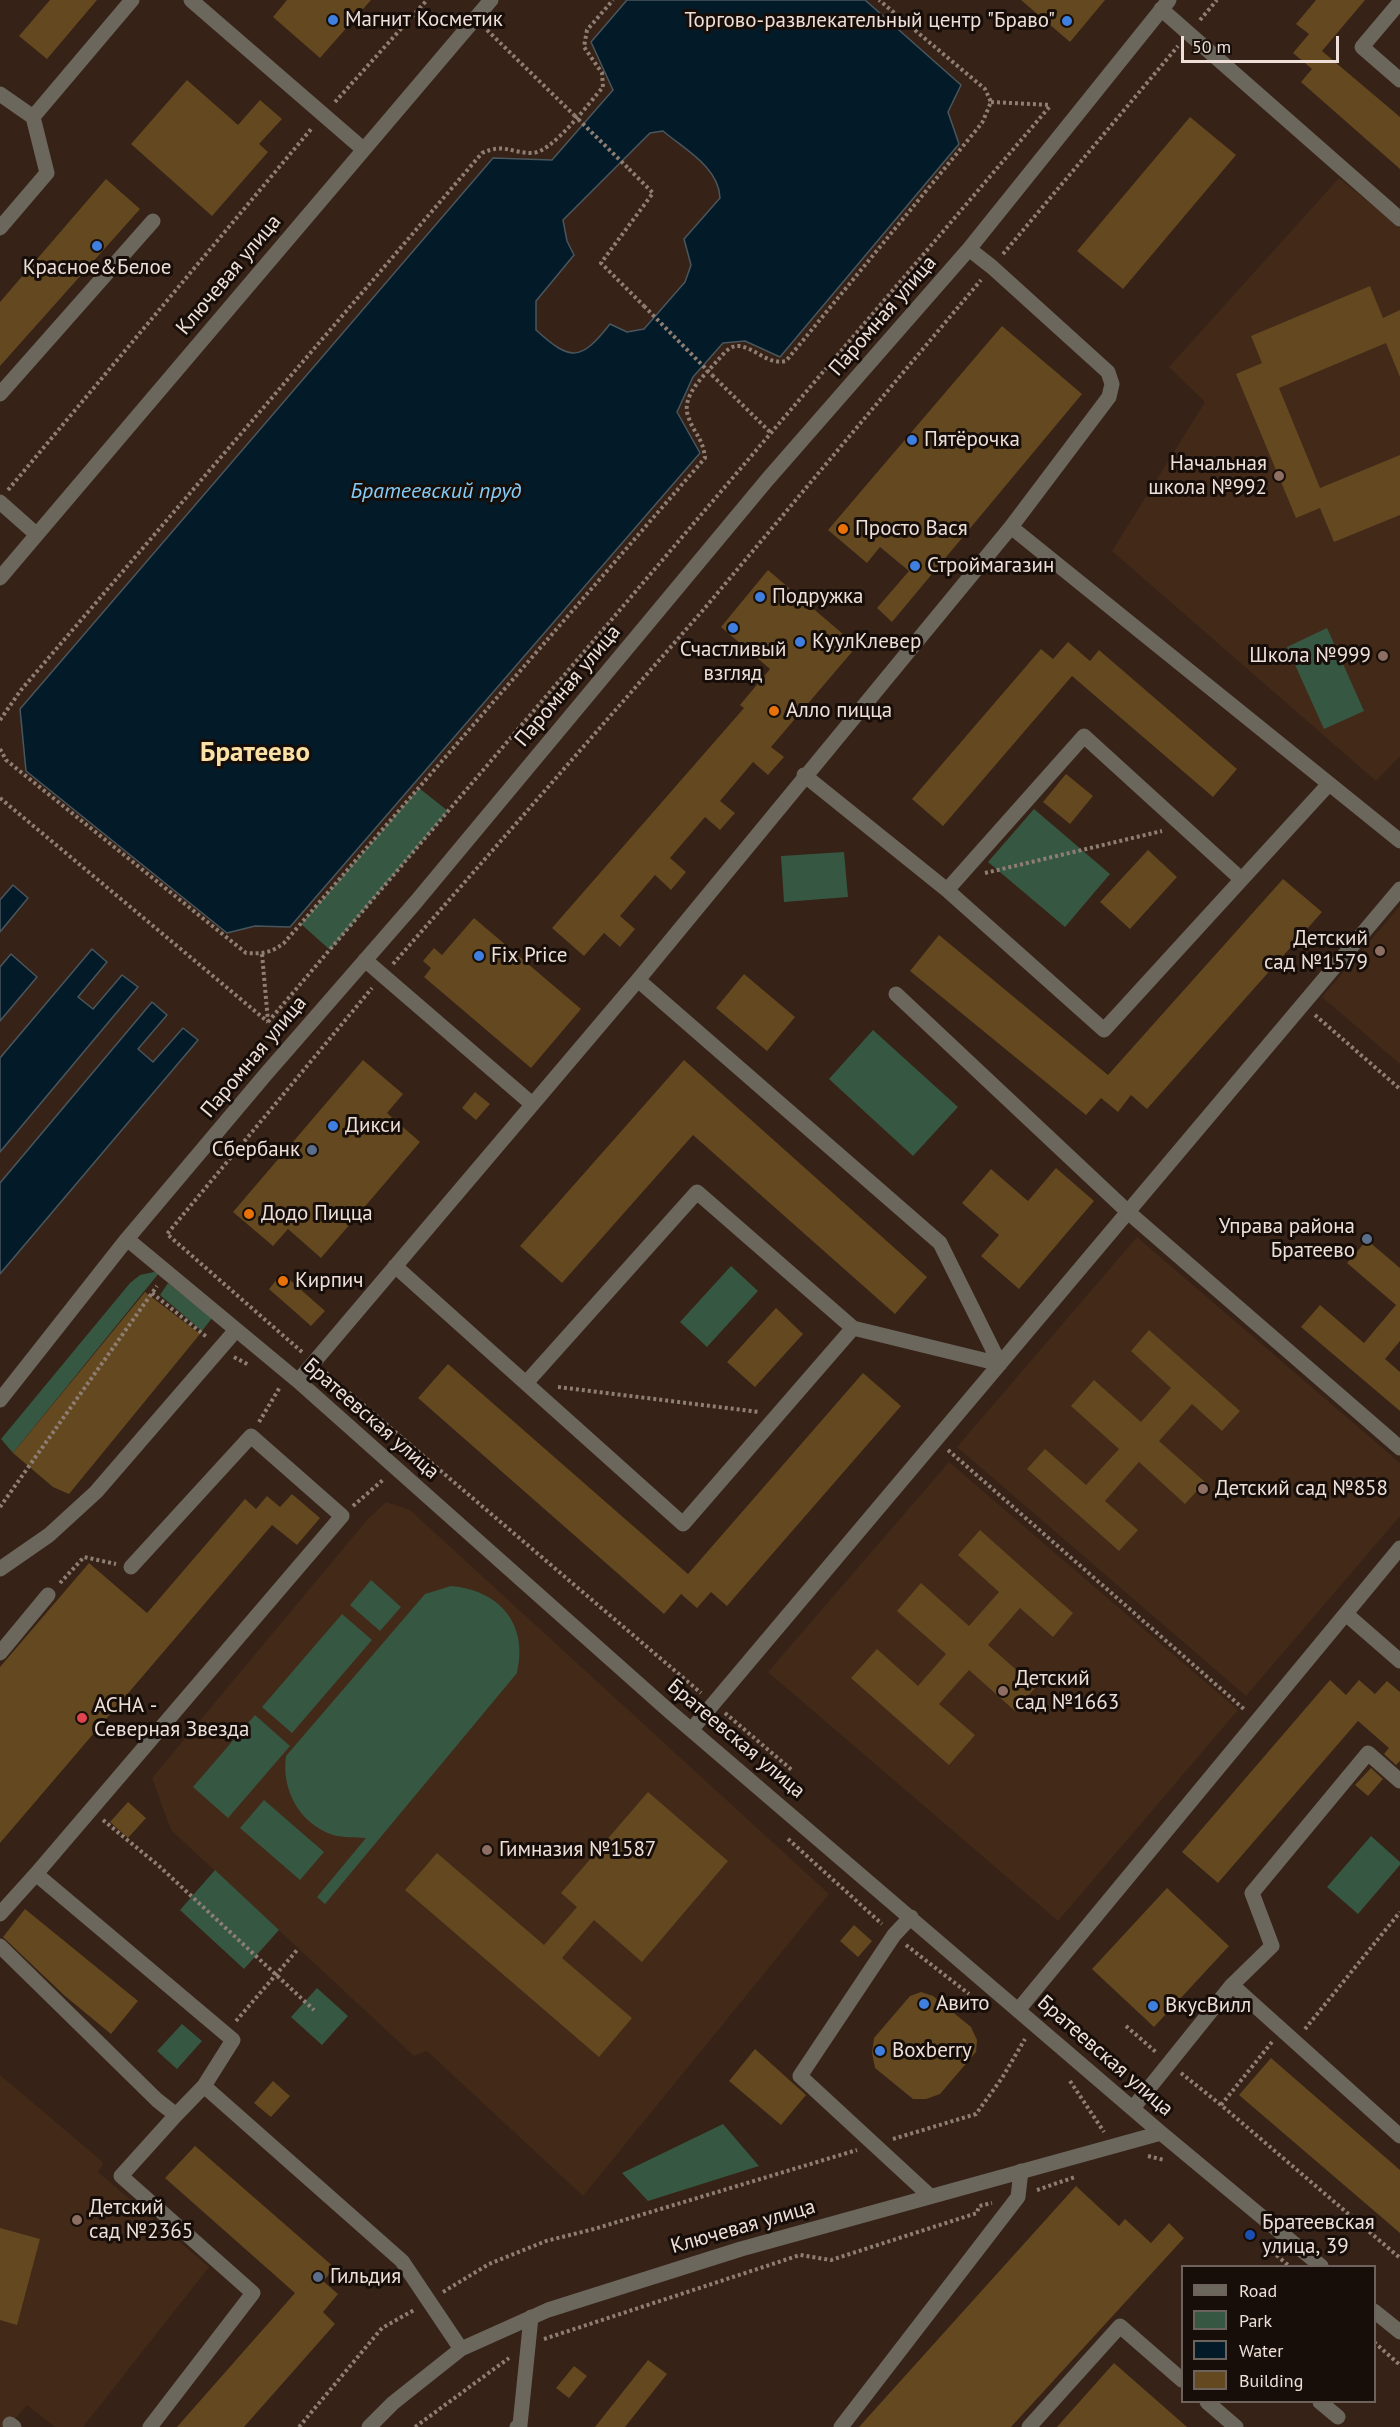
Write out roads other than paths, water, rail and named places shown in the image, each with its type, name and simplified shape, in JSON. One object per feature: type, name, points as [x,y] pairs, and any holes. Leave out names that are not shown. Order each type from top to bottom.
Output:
[{"type":"street","points":[[33,117],[132,0]]},
{"type":"street","points":[[191,0],[363,150]]},
{"type":"street","name":"Ключевая улица","points":[[0,578],[490,0]]},
{"type":"street","points":[[1400,2],[1362,47],[1400,80]]},
{"type":"street","points":[[1165,5],[1188,34],[1400,219]]},
{"type":"street","name":"Паромная улица","points":[[0,1400],[128,1239],[767,480],[969,249],[1165,5]]},
{"type":"street","points":[[0,94],[33,117],[47,173],[0,228]]},
{"type":"street","points":[[0,393],[153,220]]},
{"type":"street","points":[[298,1381],[638,980],[804,775],[1011,527],[1109,397],[1112,384],[1108,372],[969,249]]},
{"type":"street","points":[[0,500],[36,534]]},
{"type":"street","points":[[1011,527],[1400,841]]},
{"type":"street","points":[[951,885],[1084,736],[1242,879]]},
{"type":"street","points":[[804,775],[951,885],[1104,1030],[1328,785]]},
{"type":"street","points":[[692,1729],[1400,889]]},
{"type":"street","points":[[365,960],[532,1104]]},
{"type":"street","points":[[638,980],[940,1243],[1000,1364]]},
{"type":"street","points":[[896,994],[1128,1212],[1400,1448]]},
{"type":"street","points":[[526,1383],[697,1192],[853,1328],[1000,1364]]},
{"type":"street","name":"Братеевская улица","points":[[128,1239],[298,1381],[692,1729],[1161,2133],[1320,2265]]},
{"type":"street","points":[[395,1266],[683,1524],[853,1328]]},
{"type":"street","points":[[0,1569],[49,1535],[96,1492],[236,1330]]},
{"type":"street","points":[[0,1914],[342,1516],[251,1436],[131,1567]]},
{"type":"street","points":[[1019,2009],[1400,1548]]},
{"type":"street","points":[[0,1653],[48,1595]]},
{"type":"street","points":[[1346,1614],[1400,1661]]},
{"type":"street","points":[[1133,2108],[1232,1985],[1272,1946],[1252,1893],[1259,1884],[1368,1753],[1400,1781]]},
{"type":"street","points":[[36,1874],[233,2040],[204,2086],[122,2176],[253,2293],[150,2427]]},
{"type":"street","points":[[911,1917],[894,1935],[800,2076],[930,2196]]},
{"type":"street","points":[[0,1946],[157,2100],[176,2115]]},
{"type":"street","points":[[1232,1985],[1400,2136]]},
{"type":"street","points":[[204,2086],[402,2261],[427,2302],[461,2349]]},
{"type":"street","name":"Ключевая улица","points":[[369,2427],[393,2403],[461,2349],[531,2317],[616,2286],[1161,2133]]},
{"type":"street","points":[[841,2427],[1018,2197],[1021,2171]]},
{"type":"street","points":[[1376,2313],[1400,2332]]},
{"type":"street","points":[[516,2427],[520,2424],[531,2317]]},
{"type":"street","points":[[1029,2427],[1125,2321],[1181,2379]]},
{"type":"street","points":[[1208,2403],[1236,2427]]},
{"type":"street","points":[[1321,2403],[1338,2417]]},
{"type":"water","name":"Братеевский пруд","points":[[627,0],[865,0],[961,85],[948,112],[959,144],[780,357],[745,341],[723,343],[693,377],[677,412],[700,453],[290,927],[255,926],[227,933],[26,771],[20,709],[493,158],[552,160],[613,90],[591,42]],"holes":[[[663,131],[707,168],[714,177],[720,198],[684,239],[691,265],[685,282],[644,329],[627,332],[610,324],[583,351],[575,353],[558,348],[536,330],[536,301],[574,255],[567,241],[563,220],[650,133]]]},
{"type":"water","points":[[13,885],[28,898],[0,932],[0,900]]},
{"type":"water","points":[[92,949],[107,962],[78,997],[93,1009],[122,975],[138,987],[0,1152],[0,1058]]},
{"type":"water","points":[[11,954],[37,977],[0,1021],[0,967]]},
{"type":"water","points":[[152,1002],[167,1015],[138,1049],[153,1062],[183,1028],[198,1040],[0,1274],[0,1183]]},
{"type":"place","name":"Магнит Косметик","points":[[333,20]]},
{"type":"place","name":"Торгово-развлекательный центр \"Браво\"","points":[[1067,21]]},
{"type":"place","name":"Красное&Белое","points":[[97,246]]},
{"type":"place","name":"Пятёрочка","points":[[912,440]]},
{"type":"place","name":"Начальная школа №992","points":[[1279,476]]},
{"type":"place","name":"Просто Вася","points":[[843,529]]},
{"type":"place","name":"Строймагазин","points":[[915,566]]},
{"type":"place","name":"Подружка","points":[[760,597]]},
{"type":"place","name":"Счастливый взгляд","points":[[733,628]]},
{"type":"place","name":"КуулКлевер","points":[[800,642]]},
{"type":"place","name":"Школа №999","points":[[1383,656]]},
{"type":"place","name":"Алло пицца","points":[[774,711]]},
{"type":"place","name":"Детский сад №1579","points":[[1380,951]]},
{"type":"place","name":"Fix Price","points":[[479,956]]},
{"type":"place","name":"Дикси","points":[[333,1126]]},
{"type":"place","name":"Сбербанк","points":[[312,1150]]},
{"type":"place","name":"Додо Пицца","points":[[249,1214]]},
{"type":"place","name":"Управа района Братеево","points":[[1367,1239]]},
{"type":"place","name":"Кирпич","points":[[283,1281]]},
{"type":"place","name":"Детский сад №858","points":[[1203,1489]]},
{"type":"place","name":"Детский сад №1663","points":[[1003,1691]]},
{"type":"place","name":"АСНА - Северная Звезда","points":[[82,1718]]},
{"type":"place","name":"Гимназия №1587","points":[[487,1850]]},
{"type":"place","name":"Авито","points":[[924,2004]]},
{"type":"place","name":"ВкусВилл","points":[[1153,2006]]},
{"type":"place","name":"Boxberry","points":[[880,2051]]},
{"type":"place","name":"Детский сад №2365","points":[[77,2220]]},
{"type":"place","name":"Братеевская улица, 39","points":[[1250,2235]]},
{"type":"place","name":"Гильдия","points":[[318,2277]]},
{"type":"district","name":"Братеево","points":[[255,753]]}]
